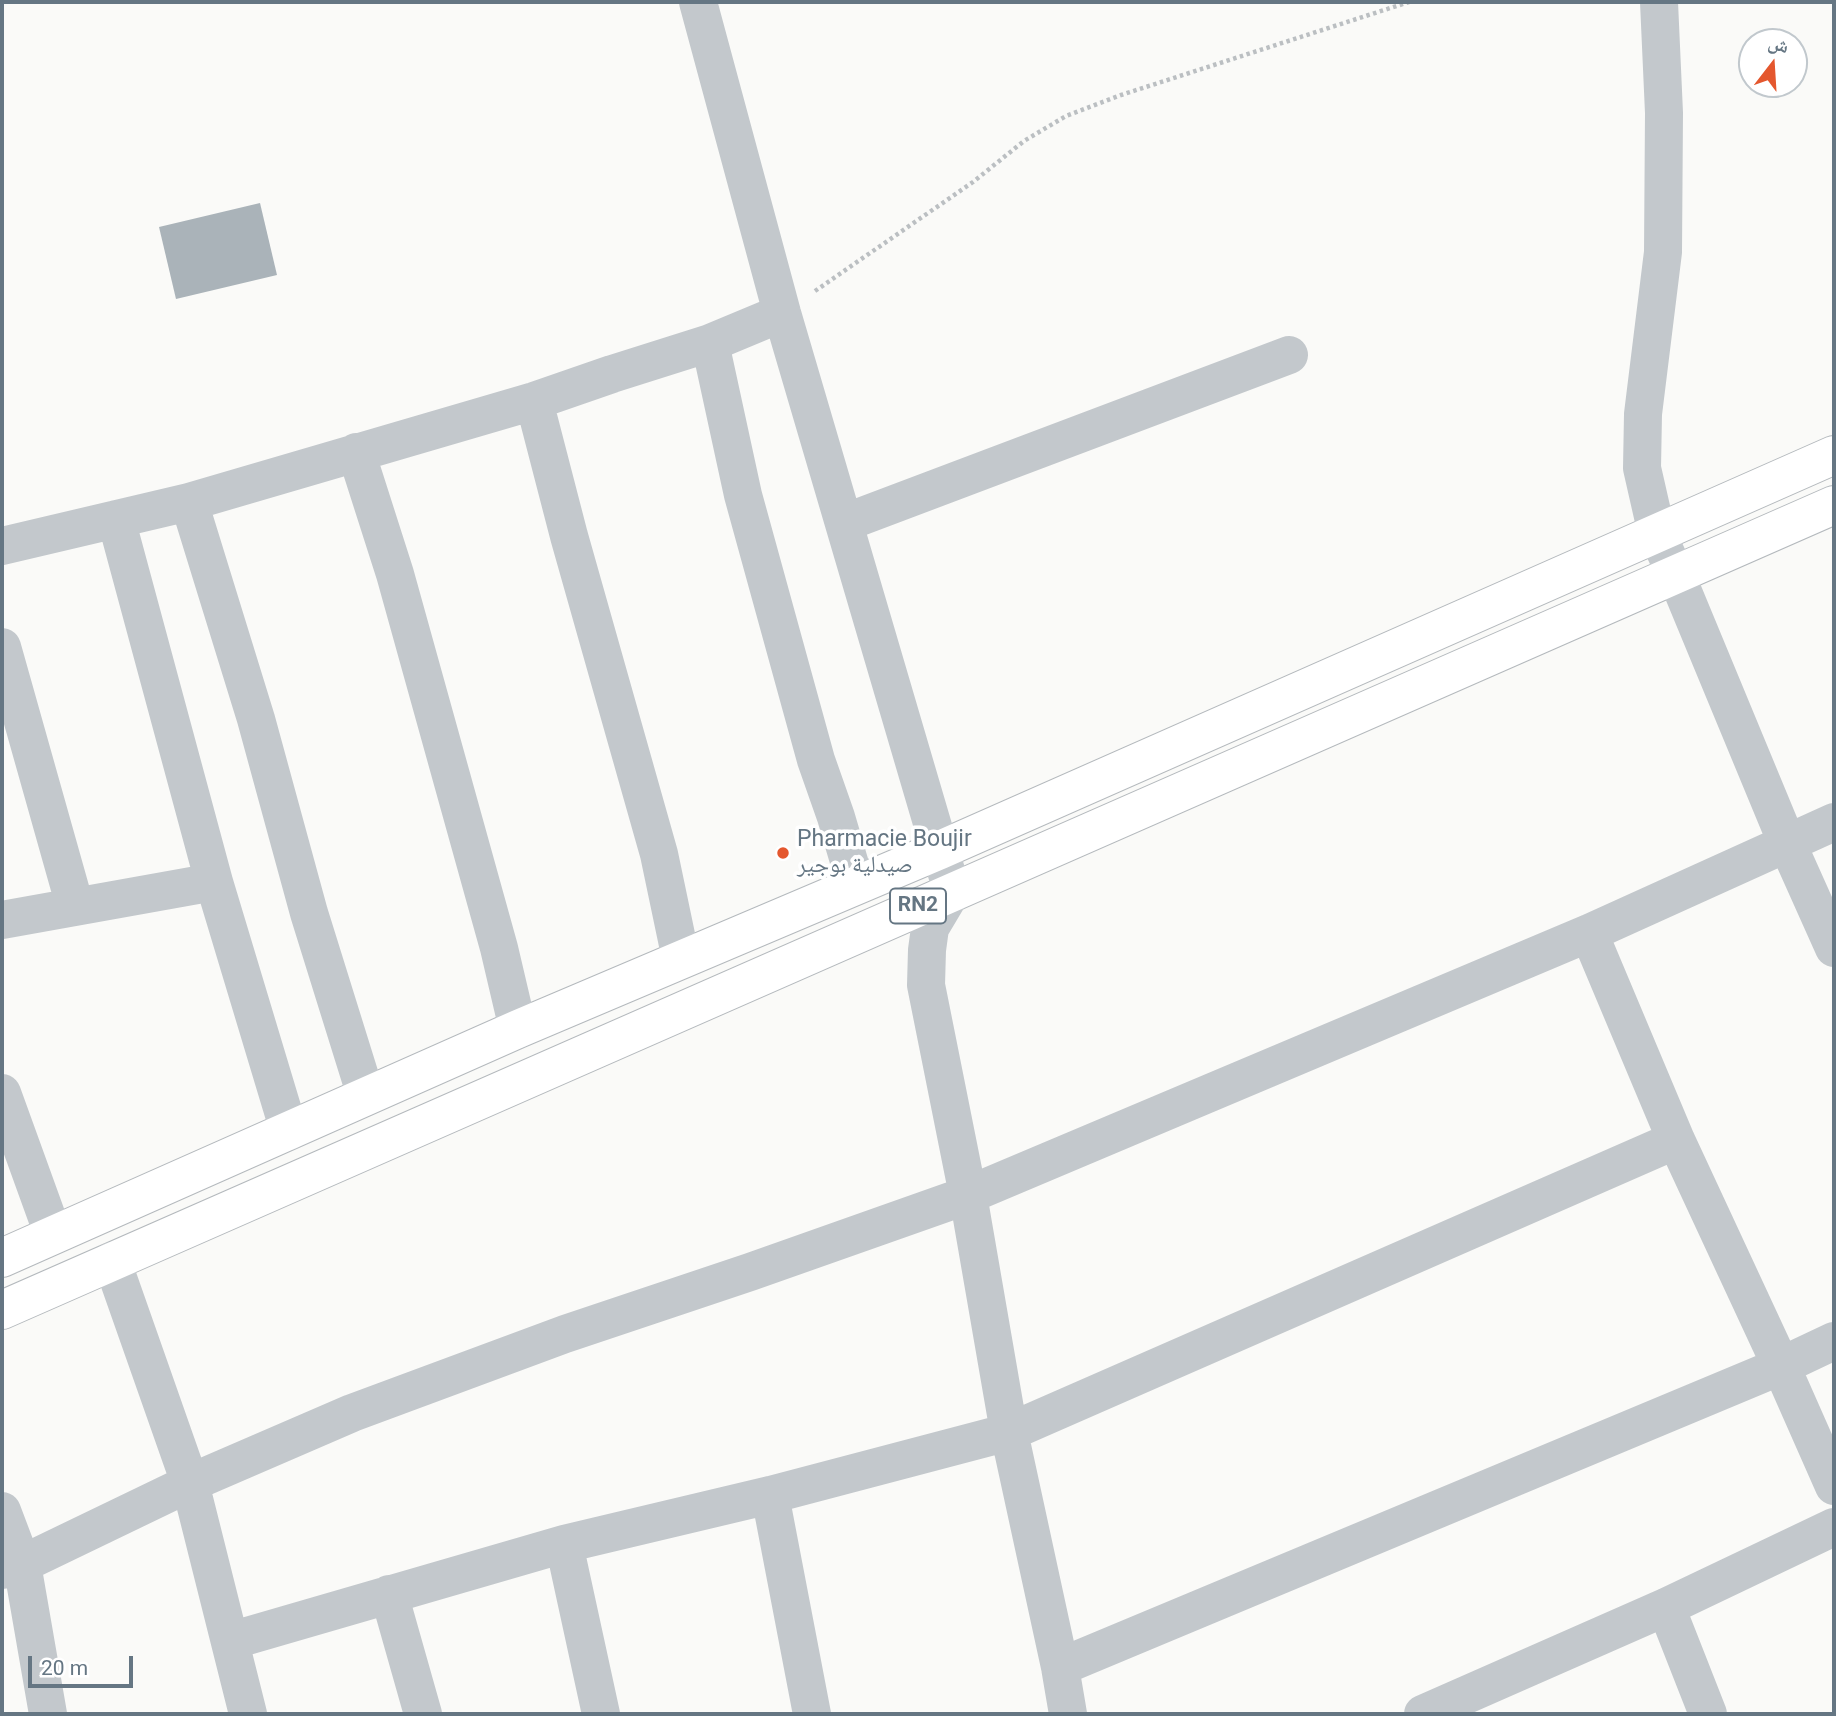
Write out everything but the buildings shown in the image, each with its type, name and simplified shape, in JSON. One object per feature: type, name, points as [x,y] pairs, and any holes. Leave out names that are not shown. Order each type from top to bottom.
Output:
[{"type":"highway","name":"RN2","points":[[2,1258],[518,1029],[940,850],[1834,455]]},
{"type":"highway","name":"RN2","points":[[2,1310],[1834,505]]},
{"type":"street","points":[[698,2],[782,313],[952,891],[930,928],[926,950],[926,985],[968,1195],[1009,1432],[1068,1714]]},
{"type":"street","points":[[1659,2],[1664,113],[1663,252],[1643,414],[1642,468],[1657,534],[1834,948]]},
{"type":"street","points":[[2,546],[188,502],[534,401],[710,344],[782,313]]},
{"type":"street","points":[[710,344],[743,495],[816,761],[856,885]]},
{"type":"street","points":[[844,523],[1289,355]]},
{"type":"street","points":[[534,401],[569,536],[659,854],[681,960]]},
{"type":"street","points":[[356,452],[414,640],[499,948],[518,1029]]},
{"type":"street","points":[[188,502],[256,719],[309,913],[366,1096]]},
{"type":"street","points":[[116,519],[214,882],[289,1131]]},
{"type":"street","points":[[2,647],[75,906]]},
{"type":"street","points":[[12,1567],[190,1483],[352,1413],[515,1353],[968,1195],[1589,933],[1834,822]]},
{"type":"street","points":[[2,919],[214,882]]},
{"type":"street","points":[[1589,933],[1676,1140],[1834,1486]]},
{"type":"street","points":[[3,1102],[53,1234]]},
{"type":"street","points":[[230,1641],[564,1544],[770,1495],[1009,1432],[1676,1140]]},
{"type":"street","points":[[112,1261],[190,1483],[248,1714]]},
{"type":"street","points":[[1060,1667],[1834,1342]]},
{"type":"street","points":[[770,1495],[811,1714]]},
{"type":"street","points":[[2,1511],[41,1712]]},
{"type":"street","points":[[1423,1714],[1666,1606],[1834,1527]]},
{"type":"street","points":[[564,1544],[601,1714]]},
{"type":"street","points":[[388,1594],[423,1714]]},
{"type":"street","points":[[1666,1606],[1708,1714]]},
{"type":"path","points":[[782,313],[973,182],[1024,141],[1066,116],[1121,94],[1409,2]]},
{"type":"place","name":"Pharmacie Boujir صيدلية بوجير","points":[[783,853]]}]
